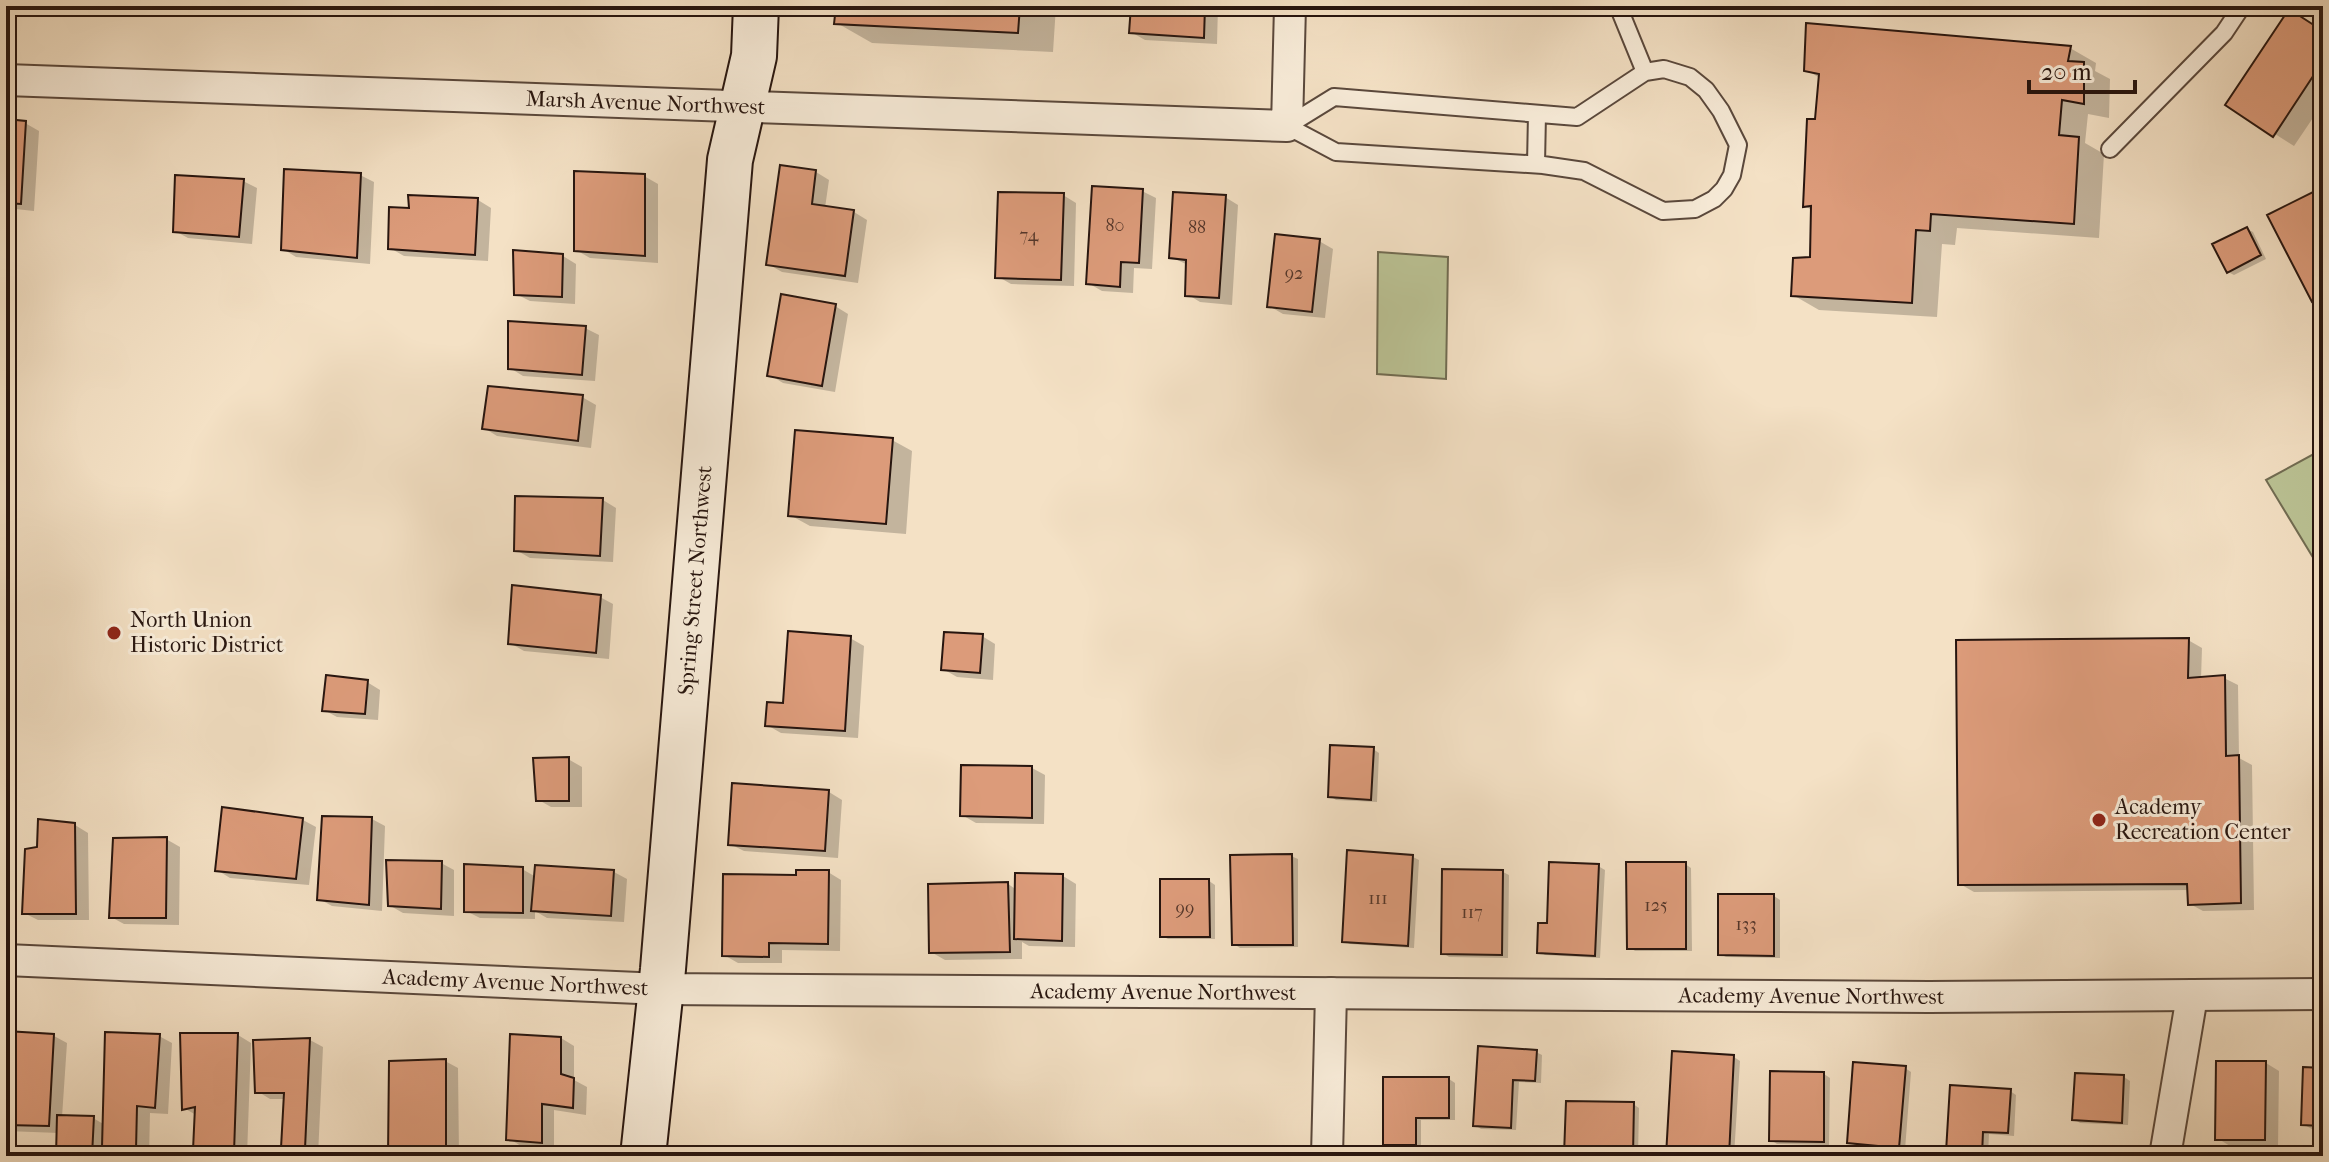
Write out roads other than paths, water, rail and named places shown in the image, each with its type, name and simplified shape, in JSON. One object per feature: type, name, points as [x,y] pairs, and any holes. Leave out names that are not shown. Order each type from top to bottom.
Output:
[{"type":"street","name":"Spring Street Northwest","points":[[643,1156],[661,989],[730,160],[754,56],[756,6]]},
{"type":"street","points":[[1287,126],[1290,6]]},
{"type":"street","name":"Marsh Avenue Northwest","points":[[6,80],[1287,126]]},
{"type":"street","name":"Academy Avenue Northwest","points":[[6,960],[661,989],[2323,994]]},
{"type":"street","points":[[1327,1156],[1331,993]]},
{"type":"street","points":[[2165,1156],[2192,996]]},
{"type":"lane","points":[[1618,6],[1645,72]]},
{"type":"lane","points":[[2110,149],[2224,33],[2242,6]]},
{"type":"lane","points":[[1664,69],[1690,77],[1706,90],[1733,131],[1738,145],[1736,162],[1724,189],[1714,199],[1695,209],[1663,211],[1584,171],[1536,164],[1336,152],[1287,126],[1334,97],[1577,117],[1645,72],[1664,69]]},
{"type":"lane","points":[[1536,164],[1537,114]]},
{"type":"place","name":"North Union Historic District","points":[[114,633]]},
{"type":"place","name":"Academy Recreation Center","points":[[2099,820]]}]
